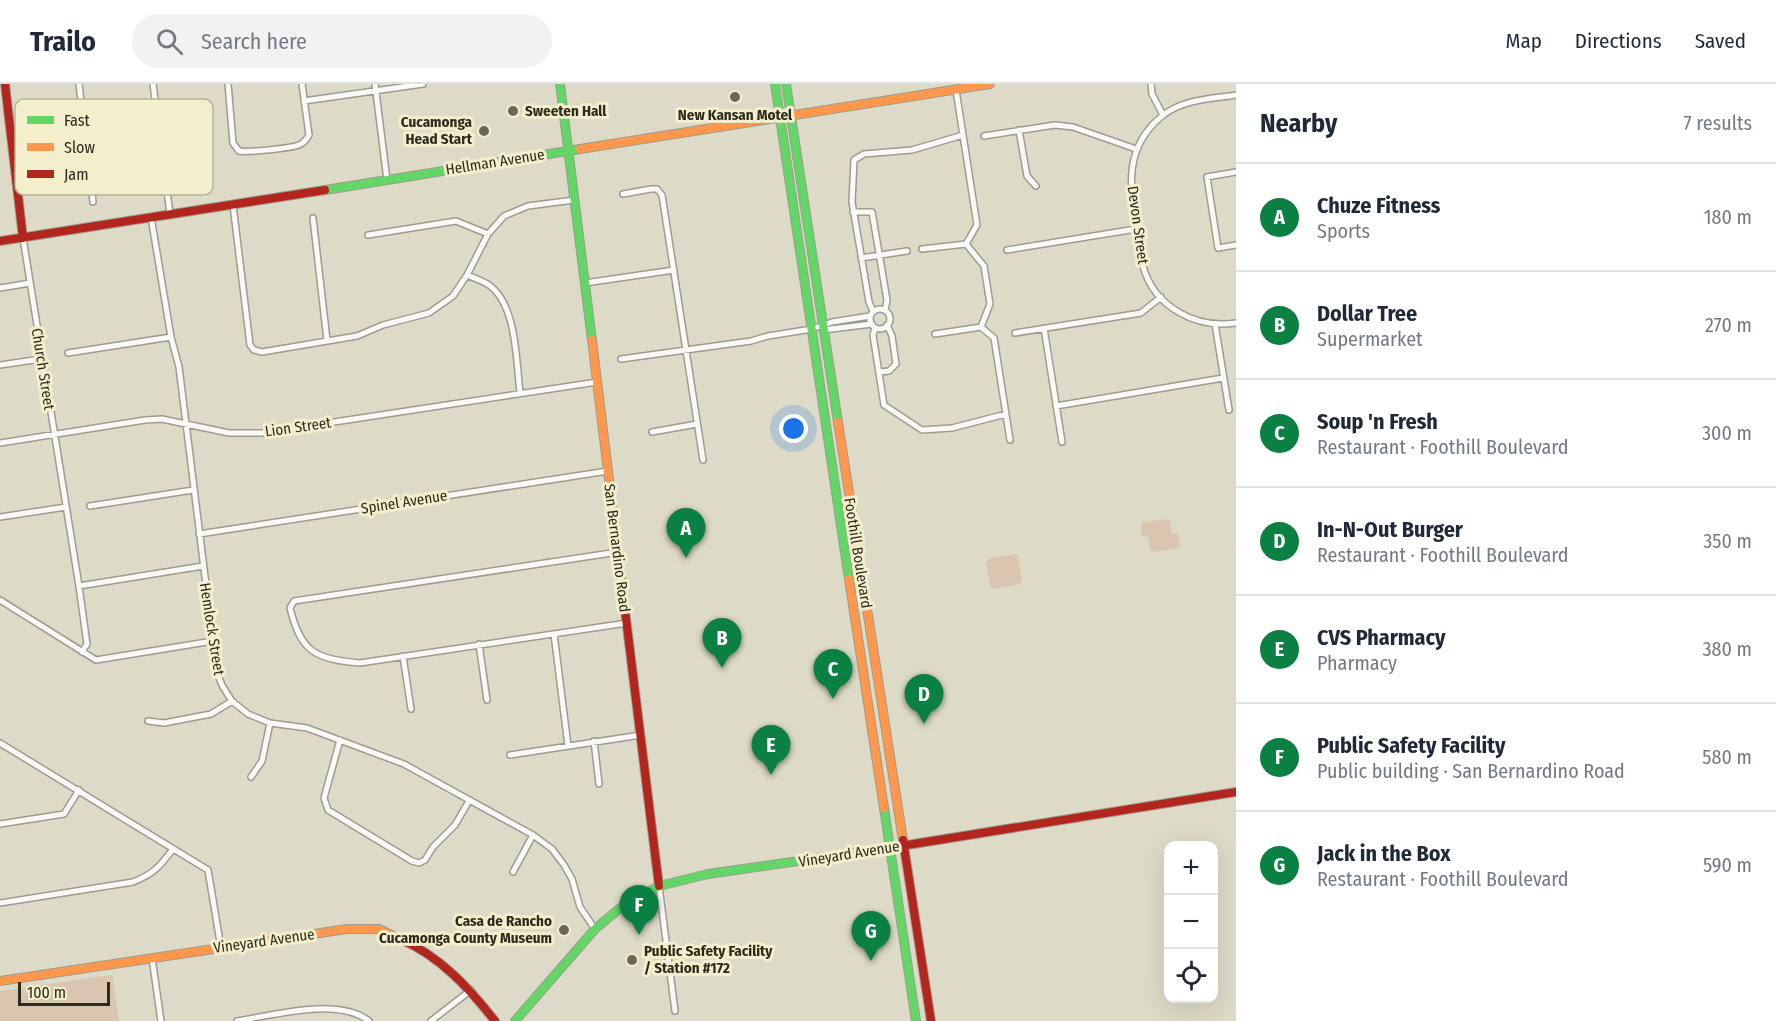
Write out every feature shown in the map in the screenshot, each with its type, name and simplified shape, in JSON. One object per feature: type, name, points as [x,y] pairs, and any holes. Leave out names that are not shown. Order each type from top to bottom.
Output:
[{"type":"main road","name":"Church Street","points":[[4,84],[15,173]]},
{"type":"main road","name":"San Bernardino Road","points":[[560,84],[659,886]]},
{"type":"main road","name":"Foothill Boulevard","points":[[775,84],[790,198],[800,242],[869,718],[916,1021]]},
{"type":"main road","name":"Foothill Boulevard","points":[[786,84],[931,1021]]},
{"type":"main road","name":"Hellman Avenue","points":[[0,241],[990,84]]},
{"type":"main road","name":"Church Street","points":[[18,195],[23,238]]},
{"type":"main road","name":"Vineyard Avenue","points":[[515,1021],[595,929],[619,909],[659,886],[708,874],[890,848],[1236,792]]},
{"type":"main road","name":"Vineyard Avenue","points":[[0,981],[347,929],[379,929],[408,942],[449,970],[471,990],[495,1021]]},
{"type":"street","points":[[80,84],[82,99]]},
{"type":"street","points":[[153,84],[155,99]]},
{"type":"street","points":[[228,84],[233,143],[239,151],[248,153],[297,147],[306,142],[309,135],[302,84]]},
{"type":"street","points":[[375,84],[387,180]]},
{"type":"street","points":[[304,101],[423,84]]},
{"type":"street","points":[[1151,84],[1152,94],[1163,115],[1190,102],[1236,95]]},
{"type":"street","points":[[956,90],[977,225],[966,244]]},
{"type":"street","name":"Devon Street","points":[[1163,115],[1136,149],[1131,167],[1136,229],[1143,267],[1153,288],[1182,315],[1200,322],[1236,323]]},
{"type":"street","points":[[984,136],[1055,125],[1073,127],[1136,149]]},
{"type":"street","points":[[1019,130],[1027,176],[1035,186]]},
{"type":"street","points":[[963,135],[912,150],[864,154],[855,158],[853,212],[868,302],[872,313],[884,405],[922,430],[952,428],[1006,414]]},
{"type":"street","points":[[1236,172],[1207,177],[1218,248],[1236,245]]},
{"type":"street","points":[[623,194],[657,189],[662,195],[703,460]]},
{"type":"street","points":[[92,195],[93,201]]},
{"type":"street","points":[[168,195],[170,214]]},
{"type":"street","points":[[233,205],[250,345],[254,350],[262,352],[357,336],[383,325],[429,313],[453,296],[467,275],[488,234],[504,216],[528,206],[574,200]]},
{"type":"street","points":[[853,212],[872,212],[880,255],[886,300],[885,310],[889,317],[887,326],[892,336],[896,364],[889,371],[879,372]]},
{"type":"street","name":"Hemlock Street","points":[[151,217],[171,337],[179,367],[218,676],[232,701],[248,714],[270,723],[308,728],[404,764],[533,836],[552,849],[564,865],[572,879],[582,912],[595,929]]},
{"type":"street","points":[[313,218],[327,340]]},
{"type":"street","points":[[368,235],[456,221],[488,234]]},
{"type":"street","points":[[1007,250],[1136,229]]},
{"type":"street","name":"Church Street","points":[[23,238],[79,586],[87,644],[82,652]]},
{"type":"street","points":[[922,249],[966,244]]},
{"type":"street","points":[[966,244],[984,266],[990,303],[981,327]]},
{"type":"street","points":[[861,258],[908,251]]},
{"type":"street","points":[[585,283],[674,270]]},
{"type":"street","points":[[467,275],[489,285],[506,306],[512,326],[520,392]]},
{"type":"street","points":[[0,288],[30,283]]},
{"type":"street","points":[[1015,333],[1142,313],[1161,297]]},
{"type":"street","points":[[823,328],[832,322],[880,309],[885,310]]},
{"type":"street","points":[[1215,324],[1228,410]]},
{"type":"street","points":[[621,359],[686,349],[695,350],[812,329],[887,326]]},
{"type":"street","points":[[935,334],[981,327],[994,338],[1010,440]]},
{"type":"street","points":[[1044,328],[1062,442]]},
{"type":"street","points":[[68,353],[171,337]]},
{"type":"street","points":[[0,365],[41,358]]},
{"type":"street","points":[[1056,406],[1223,378]]},
{"type":"street","name":"Lion Street","points":[[0,443],[162,419],[229,433],[262,433],[597,382]]},
{"type":"street","points":[[652,432],[697,424]]},
{"type":"street","name":"Spinel Avenue","points":[[199,534],[608,471]]},
{"type":"street","points":[[90,506],[193,490]]},
{"type":"street","points":[[0,517],[66,507]]},
{"type":"street","points":[[618,552],[294,601],[290,608],[298,635],[308,648],[324,657],[360,663],[627,623]]},
{"type":"street","points":[[79,586],[203,566]]},
{"type":"street","points":[[0,600],[96,660],[213,641]]},
{"type":"street","points":[[554,634],[568,746]]},
{"type":"street","points":[[479,644],[487,700]]},
{"type":"street","points":[[403,656],[411,709]]},
{"type":"street","points":[[148,721],[164,723],[211,714],[232,701]]},
{"type":"street","points":[[251,777],[262,761],[270,723]]},
{"type":"street","points":[[510,755],[641,735]]},
{"type":"street","points":[[340,740],[324,798],[328,810],[412,861],[419,863],[425,860],[433,847],[455,825],[469,801]]},
{"type":"street","points":[[594,741],[599,784]]},
{"type":"street","points":[[0,743],[208,870],[221,948]]},
{"type":"street","points":[[0,824],[64,814],[79,790]]},
{"type":"street","points":[[513,872],[533,836]]},
{"type":"street","points":[[0,903],[133,882],[150,876],[173,849]]},
{"type":"street","name":"San Bernardino Road","points":[[659,886],[675,1011]]},
{"type":"street","points":[[152,958],[161,1021]]},
{"type":"street","points":[[430,1021],[471,990]]},
{"type":"street","points":[[237,1021],[324,1008],[346,1010],[369,1021]]},
{"type":"shaded area","points":[[1167,519],[1170,521],[1172,533],[1178,534],[1180,546],[1153,552],[1150,550],[1148,537],[1141,536],[1141,523]]},
{"type":"shaded area","points":[[1015,554],[1018,556],[1022,581],[1018,585],[993,589],[990,587],[986,562],[988,559]]},
{"type":"shaded area","points":[[112,975],[119,1021],[0,1021],[0,991]]},
{"type":"traffic: fast","points":[[560,84],[592,340]]},
{"type":"traffic: fast","points":[[775,84],[849,579]]},
{"type":"traffic: fast","points":[[786,84],[838,422]]},
{"type":"traffic: fast","points":[[325,190],[580,149]]},
{"type":"traffic: fast","points":[[884,808],[916,1021]]},
{"type":"traffic: fast","points":[[515,1021],[595,929],[619,909],[659,886],[708,874],[890,848]]},
{"type":"traffic: slow","points":[[580,149],[990,84]]},
{"type":"traffic: slow","points":[[592,340],[622,586]]},
{"type":"traffic: slow","points":[[838,422],[903,840]]},
{"type":"traffic: slow","points":[[849,579],[884,808]]},
{"type":"traffic: slow","points":[[0,981],[347,929],[379,929],[400,939]]},
{"type":"traffic: jam","points":[[5,84],[15,170]]},
{"type":"traffic: jam","points":[[0,241],[325,190]]},
{"type":"traffic: jam","points":[[18,195],[23,238]]},
{"type":"traffic: jam","points":[[622,586],[659,886]]},
{"type":"traffic: jam","points":[[901,846],[1236,792]]},
{"type":"traffic: jam","points":[[903,840],[931,1021]]},
{"type":"traffic: jam","points":[[400,939],[428,954],[453,974],[495,1021]]},
{"type":"place","name":"New Kansan Motel","points":[[735,97]]},
{"type":"place","name":"Sweeten Hall","points":[[513,111]]},
{"type":"place","name":"Cucamonga Head Start","points":[[484,131]]},
{"type":"place","name":"Chuze Fitness","points":[[686,558]]},
{"type":"place","name":"Dollar Tree","points":[[722,668]]},
{"type":"place","name":"Soup 'n Fresh","points":[[833,699]]},
{"type":"place","name":"In-N-Out Burger","points":[[924,724]]},
{"type":"place","name":"CVS Pharmacy","points":[[771,775]]},
{"type":"place","name":"Casa de Rancho Cucamonga County Museum","points":[[564,930]]},
{"type":"place","name":"Public Safety Facility","points":[[639,935]]},
{"type":"place","name":"Public Safety Facility / Station #172","points":[[632,960]]},
{"type":"place","name":"Jack in the Box","points":[[871,961]]}]
